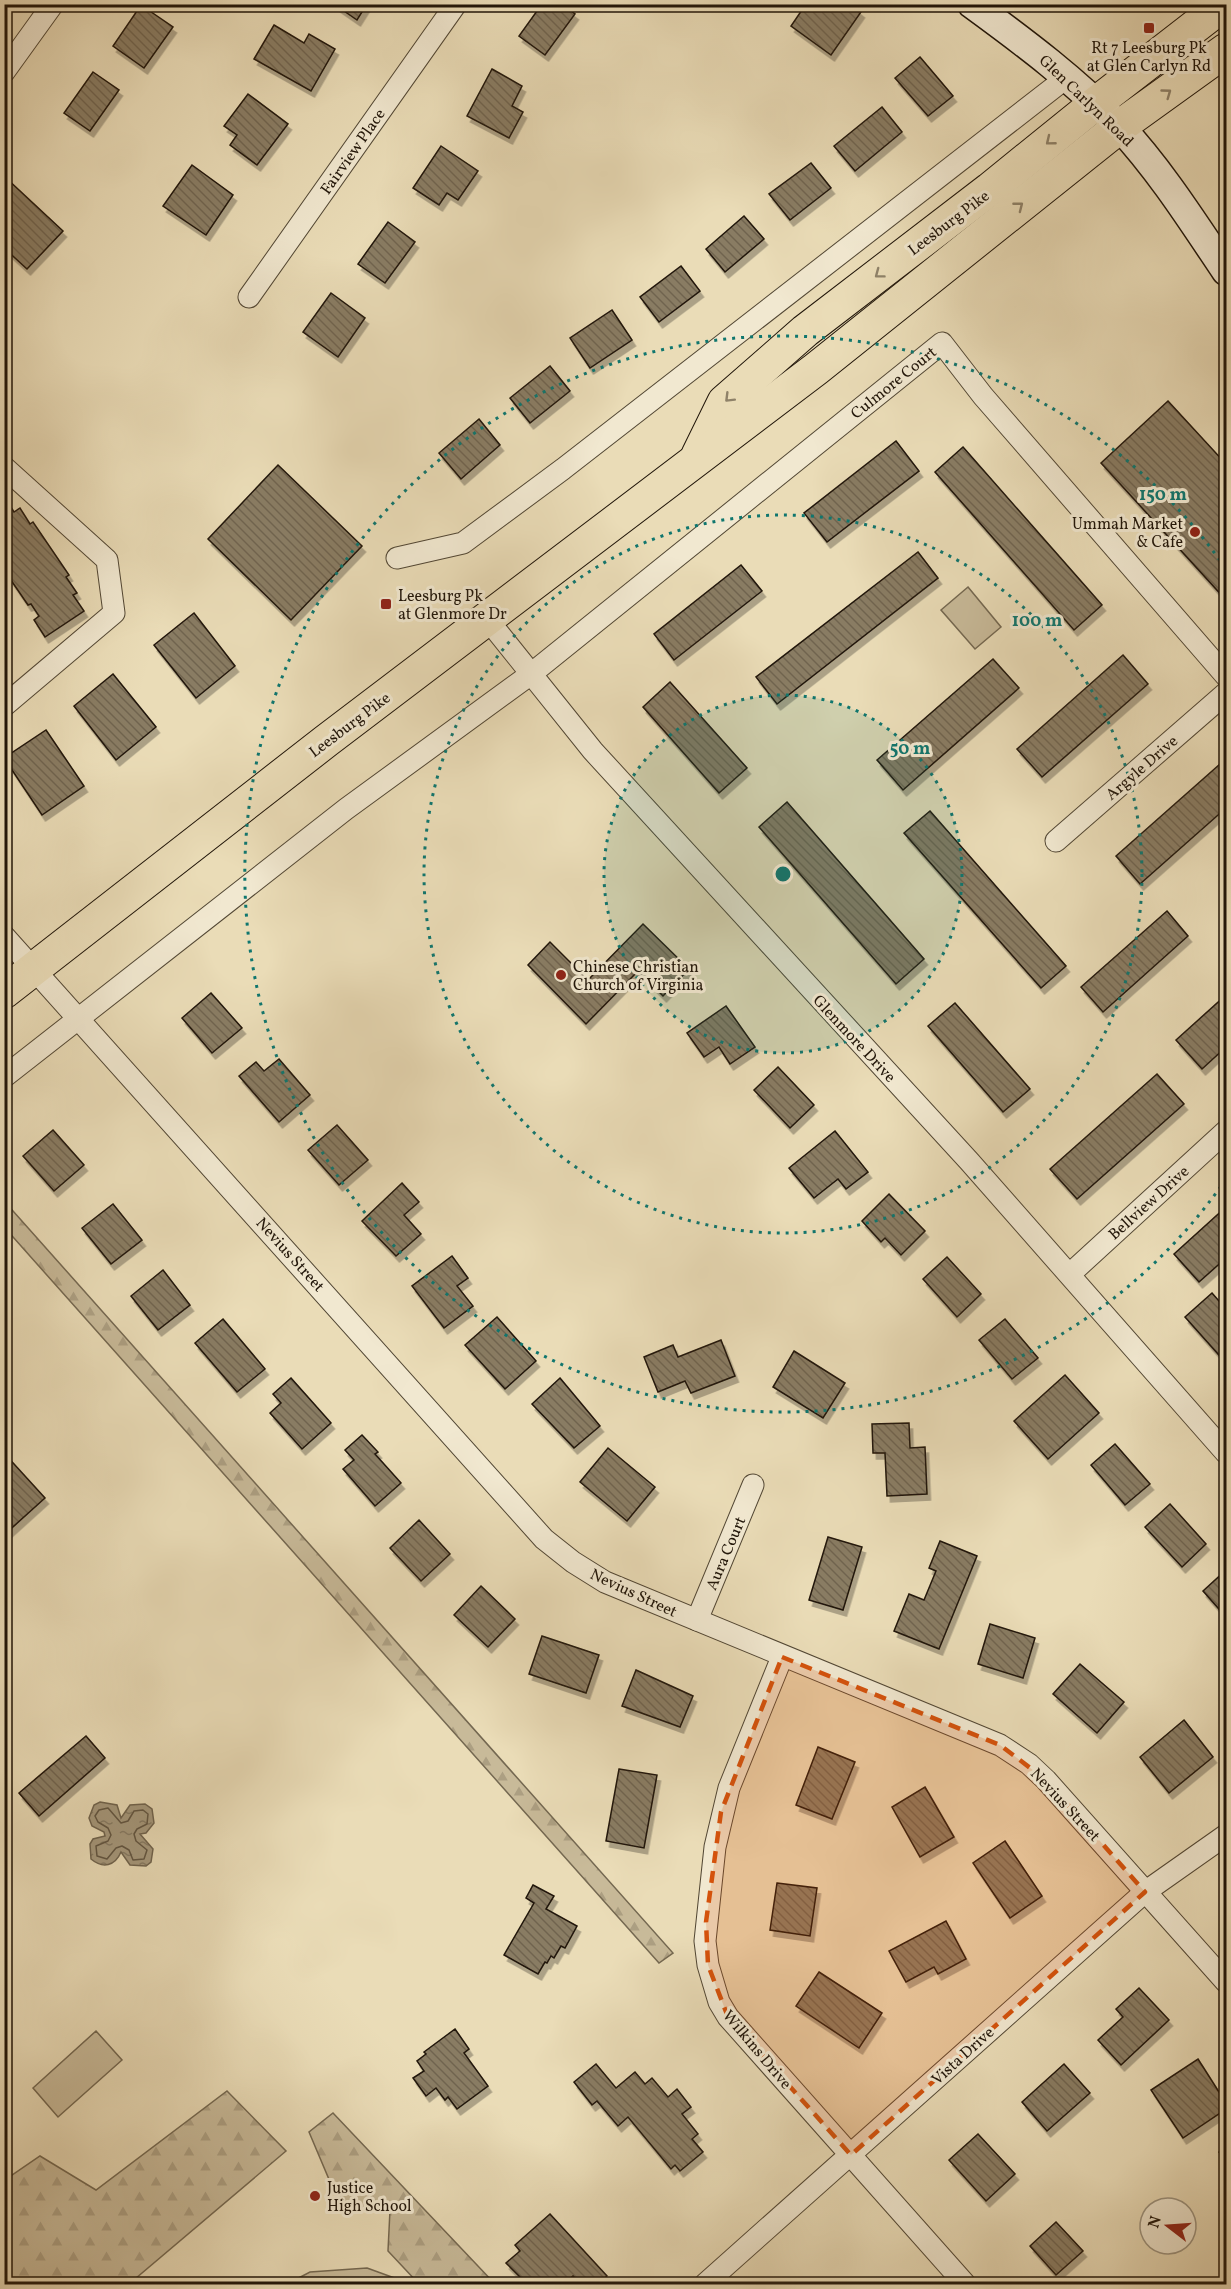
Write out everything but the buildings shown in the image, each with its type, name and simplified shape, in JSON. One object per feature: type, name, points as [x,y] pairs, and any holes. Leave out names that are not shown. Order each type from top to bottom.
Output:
[{"type":"main road","name":"Leesburg Pike","points":[[695,460],[724,402],[805,331],[990,189],[1224,4]]},
{"type":"main road","name":"Leesburg Pike","points":[[4,992],[327,741],[816,369],[1119,127],[1227,50]]},
{"type":"street","points":[[4,72],[53,4]]},
{"type":"street","name":"Fairview Place","points":[[249,297],[456,4]]},
{"type":"street","name":"Glen Carlyn Road","points":[[972,4],[1025,43],[1119,127],[1146,158],[1227,271]]},
{"type":"street","points":[[397,558],[463,543],[572,462],[1066,78]]},
{"type":"street","name":"Culmore Court","points":[[531,674],[942,343],[983,396],[1227,676]]},
{"type":"street","points":[[4,467],[107,560],[114,614],[4,706]]},
{"type":"street","name":"Glenmore Drive","points":[[488,620],[593,751],[1070,1274],[1227,1453]]},
{"type":"street","points":[[4,1077],[346,809],[531,674]]},
{"type":"street","name":"Argyle Drive","points":[[1056,840],[1227,693]]},
{"type":"street","name":"Nevius Street","points":[[4,936],[80,1017],[544,1539],[573,1562],[605,1582],[1000,1745],[1029,1764],[1046,1780],[1227,1982]]},
{"type":"street","name":"Bellview Drive","points":[[1070,1274],[1227,1131]]},
{"type":"street","name":"Aura Court","points":[[697,1620],[753,1485]]},
{"type":"street","name":"Wilkins Drive","points":[[782,1656],[722,1812],[706,1922],[708,1965],[719,2001],[728,2018],[965,2284]]},
{"type":"street","name":"Vista Drive","points":[[705,2284],[1145,1892],[1227,1835]]},
{"type":"highlighted area","points":[[782,1657],[1000,1745],[1046,1780],[1145,1892],[851,2155],[728,2017],[708,1965],[706,1922],[721,1812]]},
{"type":"green space","points":[[968,587],[1001,627],[975,649],[941,610]]},
{"type":"green space","points":[[5,1202],[673,1953],[659,1963],[5,1228]]},
{"type":"green space","points":[[96,2031],[122,2060],[58,2117],[33,2088]]},
{"type":"green space","points":[[227,2091],[286,2151],[129,2284],[5,2284],[5,2180],[40,2156],[96,2190]]},
{"type":"green space","points":[[333,2113],[495,2284],[419,2284],[388,2251],[390,2210],[348,2205],[331,2184],[309,2132]]},
{"type":"green space","points":[[367,2268],[411,2284],[287,2284],[310,2272]]},
{"type":"water","points":[[100,1802],[117,1805],[121,1818],[130,1805],[145,1804],[152,1809],[154,1823],[146,1833],[140,1834],[153,1849],[151,1862],[146,1866],[130,1865],[121,1852],[108,1865],[91,1859],[90,1844],[93,1839],[105,1836],[104,1832],[92,1826],[89,1818],[94,1805]]},
{"type":"place","name":"Rt 7 Leesburg Pk at Glen Carlyn Rd","points":[[1149,28]]},
{"type":"place","name":"Ummah Market & Cafe","points":[[1195,532]]},
{"type":"place","name":"Leesburg Pk at Glenmore Dr","points":[[386,604]]},
{"type":"place","name":"Chinese Christian Church of Virginia","points":[[561,975]]},
{"type":"place","name":"Justice High School","points":[[315,2196]]}]
